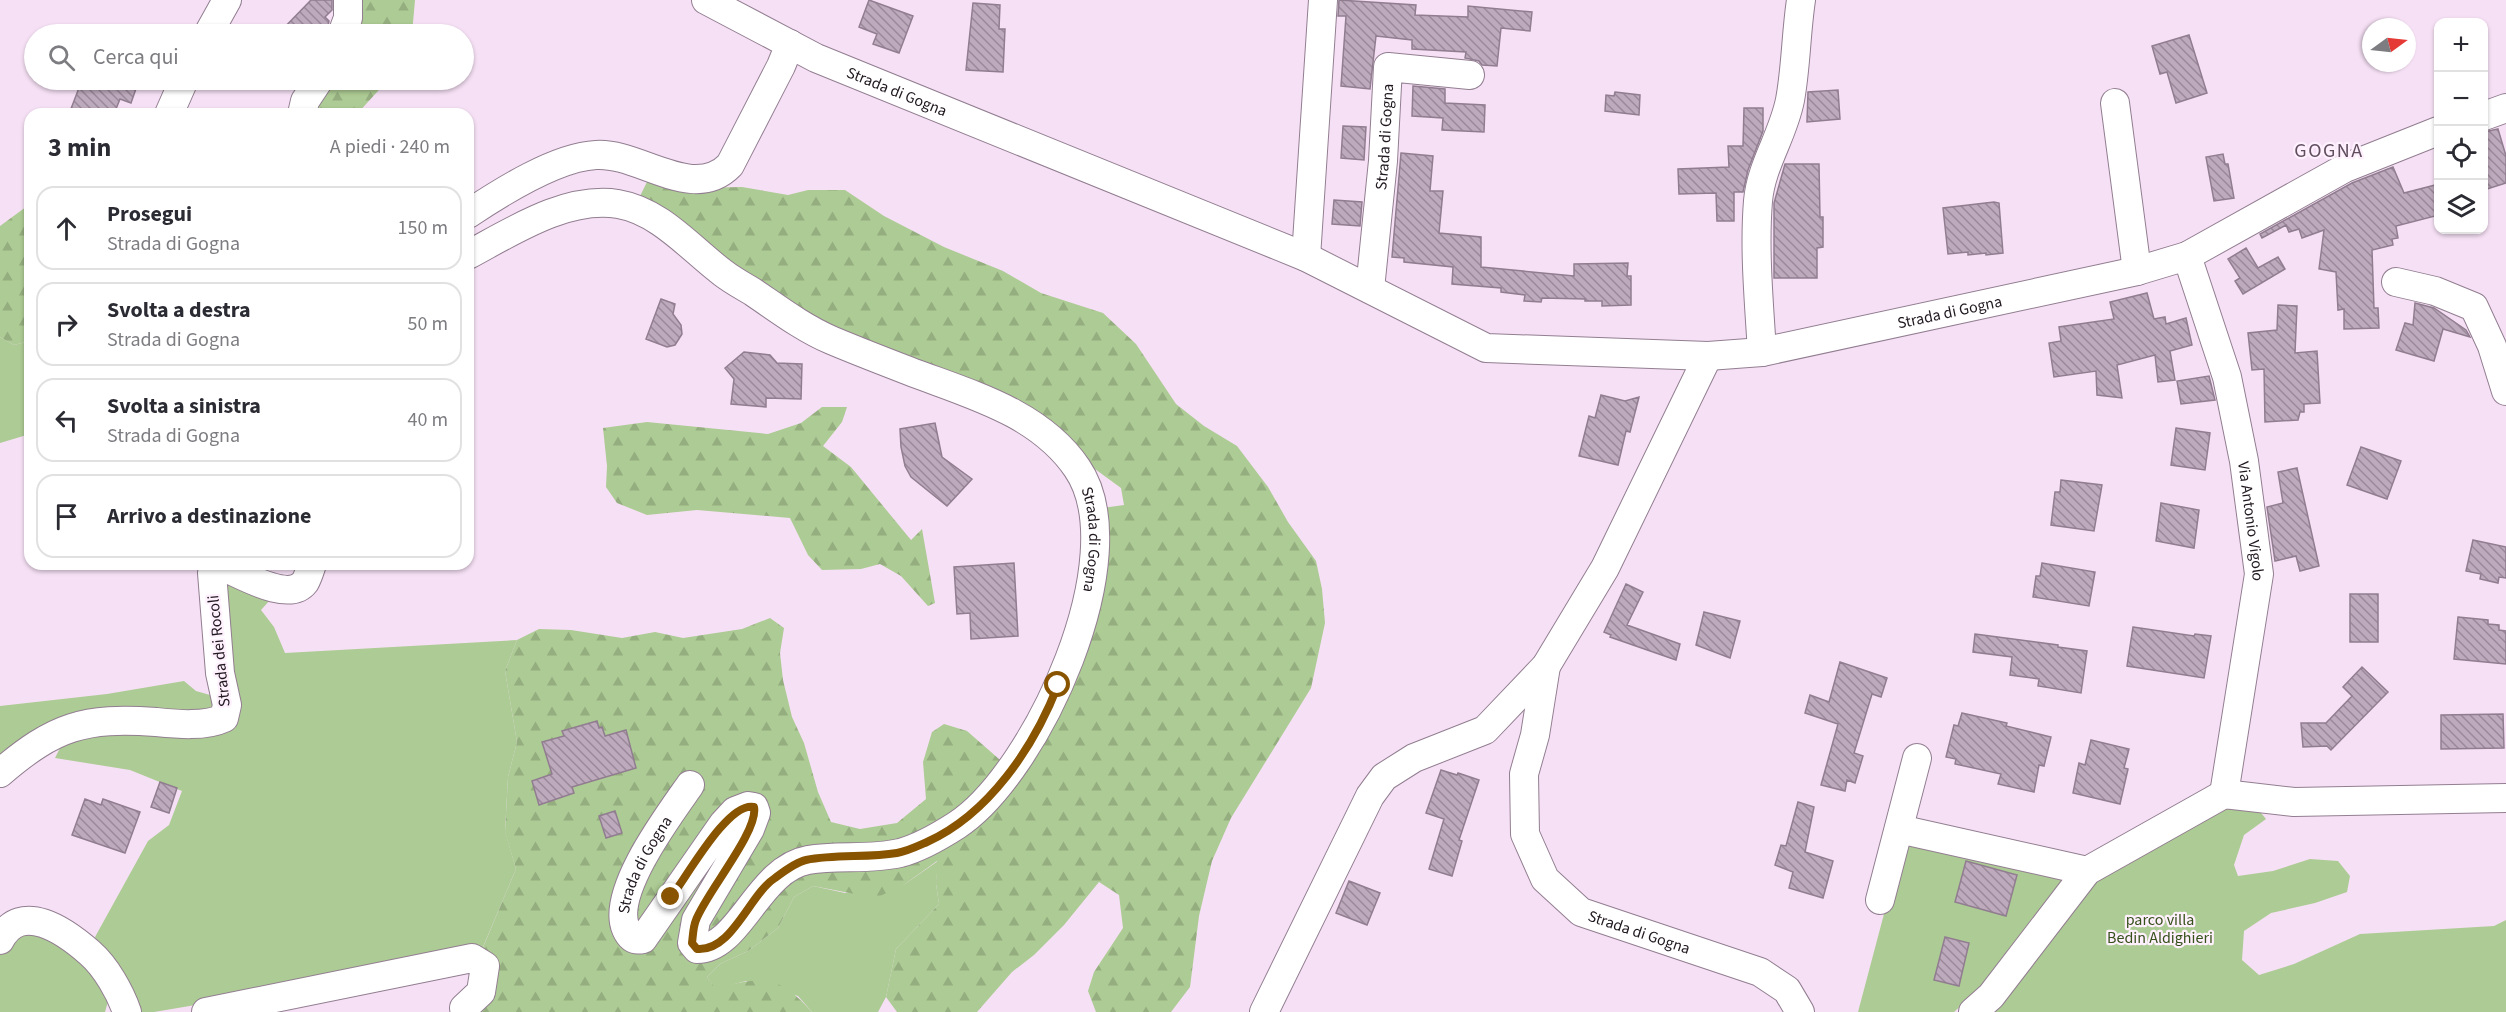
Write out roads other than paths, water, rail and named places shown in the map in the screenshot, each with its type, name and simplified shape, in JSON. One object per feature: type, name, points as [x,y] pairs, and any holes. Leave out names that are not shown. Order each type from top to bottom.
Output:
[{"type":"street","points":[[214,24],[227,0]]},
{"type":"street","points":[[346,24],[348,0]]},
{"type":"street","name":"Strada di Gogna","points":[[705,0],[827,62],[1306,257],[1486,348],[1708,356],[1762,352],[2137,271],[2187,256],[2345,168],[2434,133]]},
{"type":"street","points":[[1306,257],[1323,0]]},
{"type":"street","points":[[1762,352],[1758,270],[1758,199],[1767,159],[1777,143],[1790,101],[1801,0]]},
{"type":"street","points":[[474,211],[549,169],[575,159],[597,155],[639,163],[680,177],[700,179],[722,172],[730,165],[790,44]]},
{"type":"street","name":"Strada di Gogna","points":[[1370,289],[1383,161],[1388,67],[1470,75]]},
{"type":"street","points":[[172,108],[180,90]]},
{"type":"street","points":[[304,108],[312,90]]},
{"type":"street","points":[[2115,103],[2137,271]]},
{"type":"street","points":[[2488,115],[2506,108]]},
{"type":"street","name":"Strada di Gogna","points":[[474,252],[532,222],[573,206],[594,201],[624,205],[648,215],[671,229],[724,273],[813,337],[970,393],[1031,424],[1053,440],[1076,466],[1084,480],[1095,526],[1095,550],[1085,609],[1048,710],[1004,779],[983,804],[960,824],[938,837],[900,853],[804,860],[772,879],[722,942],[703,950],[697,949],[692,943],[696,920],[750,830],[756,813],[754,807],[748,806],[735,812],[723,824],[643,939],[636,940],[629,937],[624,926],[622,914],[626,896],[636,873],[669,815],[690,785]]},
{"type":"street","name":"Via Antonio Vigolo","points":[[2187,256],[2228,377],[2244,460],[2259,574],[2224,794]]},
{"type":"street","points":[[2396,282],[2435,291],[2474,307],[2492,346],[2506,391]]},
{"type":"street","name":"Strada di Gogna","points":[[1264,1012],[1370,796],[1384,777],[1414,758],[1485,730],[1546,666],[1605,568],[1708,356]]},
{"type":"street","name":"Strada dei Rocoli","points":[[0,773],[30,747],[83,723],[106,720],[206,723],[224,718],[227,705],[219,663],[212,573],[216,570]]},
{"type":"street","name":"Strada dei Rocoli","points":[[230,570],[280,590],[290,591],[300,587],[306,581],[310,570]]},
{"type":"street","name":"Strada di Gogna","points":[[1546,666],[1535,735],[1524,774],[1525,834],[1545,879],[1581,912],[1760,972],[1787,990],[1800,1012]]},
{"type":"street","points":[[1880,900],[1917,758]]},
{"type":"street","points":[[1973,1012],[1991,996],[2087,871],[2224,794],[2294,802],[2506,798]]},
{"type":"street","points":[[1899,829],[2087,871]]},
{"type":"street","points":[[0,940],[5,930],[26,919],[58,930],[90,953],[100,965],[127,1012]]},
{"type":"street","points":[[206,1012],[472,958],[485,966],[481,992],[464,1008]]},
{"type":"district","name":"GOGNA","points":[[2329,150]]},
{"type":"park label","name":"parco villa Bedin Aldighieri","points":[[2160,928]]}]
